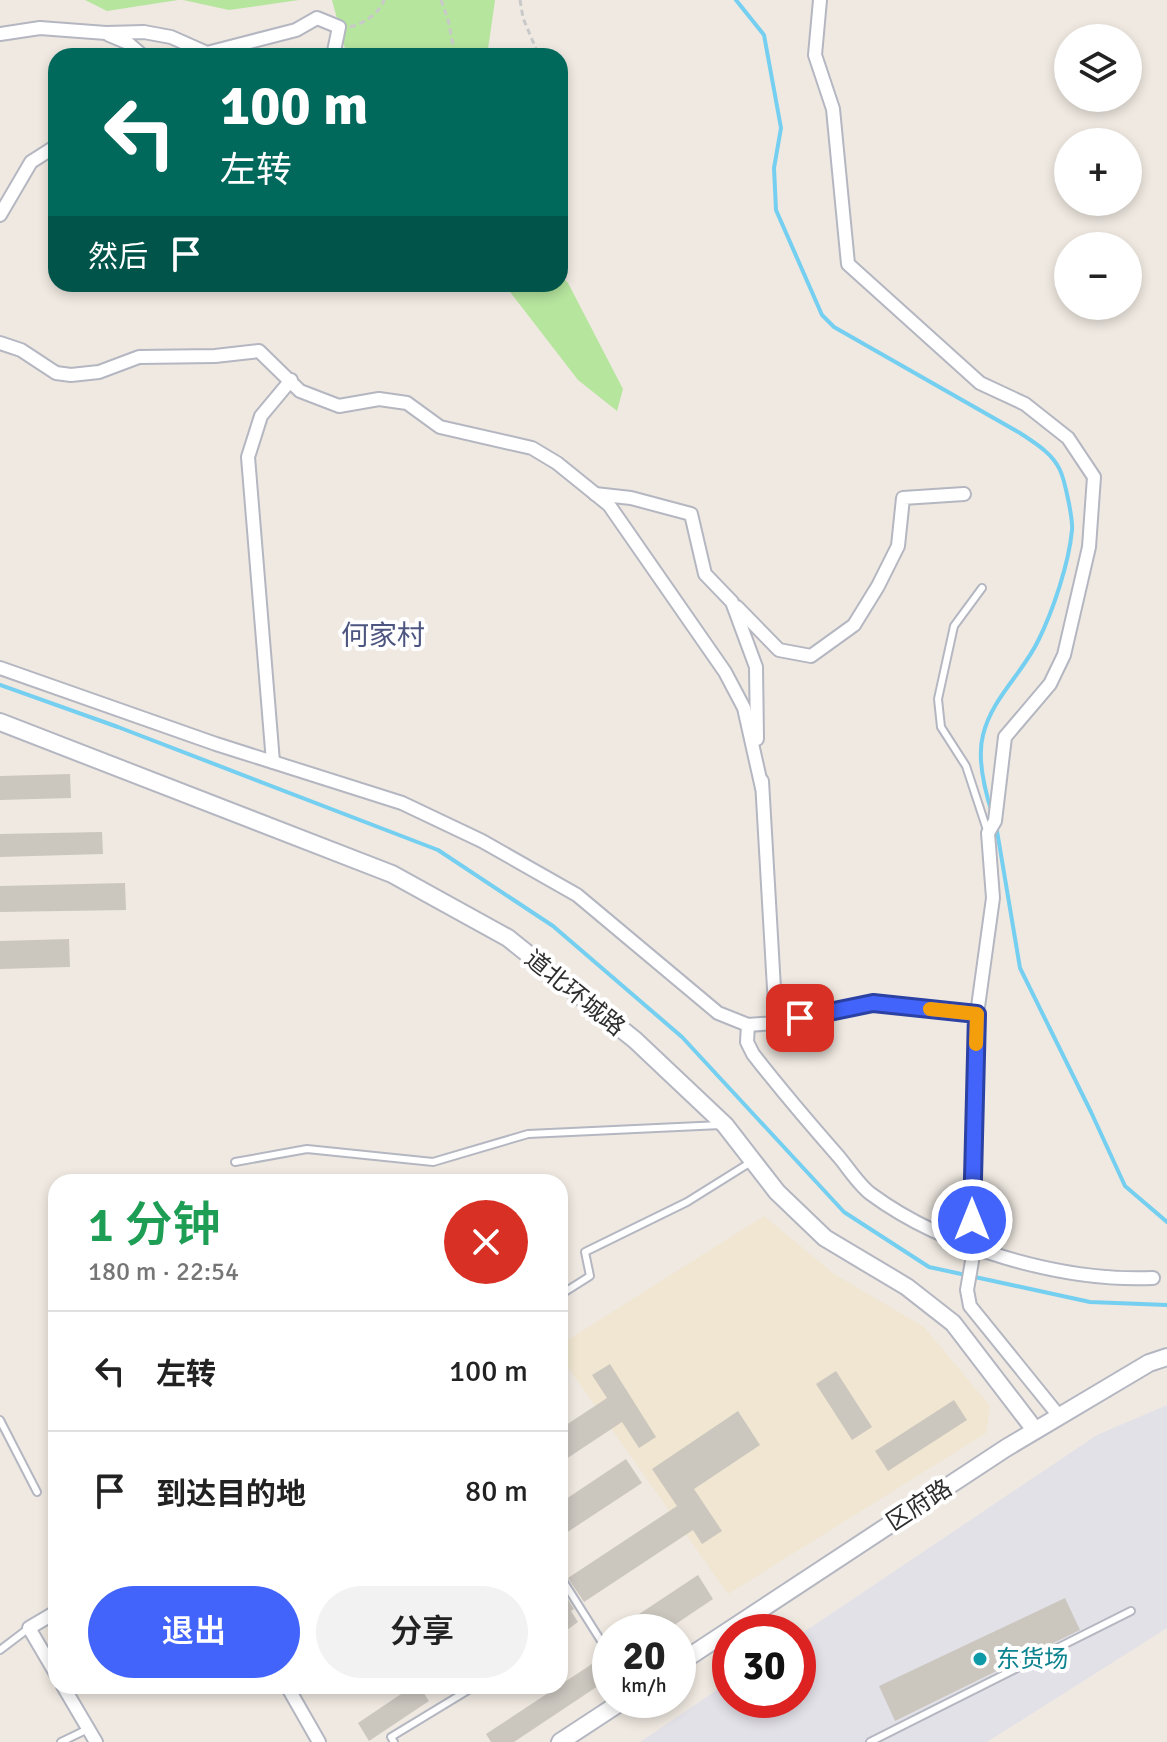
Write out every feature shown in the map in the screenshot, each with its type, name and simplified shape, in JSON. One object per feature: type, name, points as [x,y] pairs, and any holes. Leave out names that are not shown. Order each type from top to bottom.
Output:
[{"type":"street","points":[[820,0],[815,55],[833,109],[848,264],[980,383],[1025,404],[1068,438],[1094,477],[1089,547],[1064,655],[1050,684],[1005,737],[995,821],[988,833],[993,898],[977,1014],[972,1254],[968,1284],[970,1306],[1059,1416]]},
{"type":"street","points":[[226,48],[296,30],[317,18],[339,27],[335,48]]},
{"type":"street","points":[[0,34],[40,28],[106,33],[144,32],[171,37],[196,48]]},
{"type":"street","points":[[106,33],[134,48]]},
{"type":"street","points":[[0,215],[31,162],[48,151]]},
{"type":"street","points":[[0,343],[21,350],[56,373],[71,375],[99,372],[139,357],[215,356],[259,351],[300,391],[339,406],[379,399],[407,403],[440,427],[532,448],[557,463],[609,505],[725,672],[744,708],[762,788]]},
{"type":"street","points":[[273,762],[248,457],[261,416],[291,380]]},
{"type":"street","points":[[595,494],[631,498],[691,514],[705,574],[779,650],[811,656],[854,625],[878,586],[898,546],[903,498],[964,494]]},
{"type":"street","points":[[732,602],[756,667],[756,728],[776,1023]]},
{"type":"street","points":[[0,668],[402,803],[482,841],[577,895],[718,1013],[748,1025],[776,1023],[873,1003],[977,1014]]},
{"type":"street","name":"道北环城路","points":[[0,722],[392,874],[508,938],[635,1040],[725,1125],[777,1192],[825,1238],[907,1287],[953,1323],[1035,1430]]},
{"type":"street","points":[[748,1025],[747,1042],[753,1054],[869,1193],[972,1254],[1058,1272],[1116,1280],[1153,1278]]},
{"type":"street","name":"区府路","points":[[696,1652],[1035,1430],[1149,1363],[1167,1357]]},
{"type":"street","points":[[48,1617],[29,1628],[48,1660]]},
{"type":"street","points":[[68,1694],[96,1742]]},
{"type":"street","points":[[292,1694],[319,1742]]},
{"type":"street","points":[[560,1742],[597,1718]]},
{"type":"lane","points":[[982,588],[954,626],[938,699],[941,727],[966,766],[988,833]]},
{"type":"lane","points":[[235,1162],[307,1149],[433,1162],[528,1134],[725,1125]]},
{"type":"lane","points":[[568,1290],[590,1276],[585,1252],[687,1202],[753,1161]]},
{"type":"lane","points":[[0,1420],[37,1492]]},
{"type":"lane","points":[[568,1589],[592,1627]]},
{"type":"lane","points":[[870,1742],[1131,1611]]},
{"type":"lane","points":[[0,1650],[29,1628]]},
{"type":"lane","points":[[394,1742],[391,1737],[462,1694]]},
{"type":"lane","points":[[61,1742],[88,1729]]},
{"type":"path","points":[[339,27],[354,27],[374,15],[384,0]]},
{"type":"path","points":[[441,0],[453,48]]},
{"type":"path","points":[[520,0],[523,18],[536,48]]},
{"type":"shaded area","points":[[764,1216],[834,1274],[924,1327],[990,1406],[986,1433],[728,1594],[568,1367],[568,1340]]},
{"type":"shaded area","points":[[1167,1405],[1167,1628],[987,1742],[640,1742],[675,1718],[696,1718],[696,1704],[712,1693],[712,1718],[816,1718],[816,1624],[1097,1435]]},
{"type":"green space","points":[[85,0],[178,0],[107,11]]},
{"type":"green space","points":[[183,0],[299,0],[229,10]]},
{"type":"green space","points":[[332,0],[495,0],[488,48],[345,48]]},
{"type":"green space","points":[[568,283],[623,389],[617,411],[578,380],[510,292],[568,292]]},
{"type":"building","points":[[70,774],[71,798],[0,800],[0,776]]},
{"type":"building","points":[[102,832],[103,854],[0,857],[0,834]]},
{"type":"building","points":[[125,883],[126,910],[0,912],[0,886]]},
{"type":"building","points":[[69,939],[70,967],[0,969],[0,941]]},
{"type":"building","points":[[610,1364],[656,1437],[639,1448],[622,1422],[568,1458],[568,1424],[607,1398],[592,1375]]},
{"type":"building","points":[[836,1371],[872,1427],[852,1440],[816,1384]]},
{"type":"building","points":[[954,1400],[967,1420],[888,1471],[875,1451]]},
{"type":"building","points":[[738,1411],[760,1445],[694,1489],[722,1531],[702,1544],[693,1530],[584,1602],[568,1578],[677,1506],[652,1469]]},
{"type":"building","points":[[626,1459],[642,1483],[568,1532],[568,1498]]},
{"type":"building","points":[[698,1575],[713,1599],[691,1614],[639,1614]]},
{"type":"building","name":"东货场","points":[[1065,1598],[1080,1630],[895,1721],[879,1686]]},
{"type":"building","points":[[568,1600],[574,1609],[571,1611],[578,1622],[568,1629]]},
{"type":"building","points":[[592,1664],[592,1690],[514,1742],[491,1742],[486,1734],[547,1694],[568,1694],[568,1680]]},
{"type":"building","points":[[401,1694],[424,1694],[429,1701],[369,1741],[358,1723]]},
{"type":"waterway","points":[[736,0],[764,35],[781,128],[774,168],[776,210],[822,315],[834,327],[1026,437],[1048,453],[1062,475],[1072,530],[1060,587],[1038,641],[993,709],[981,744],[984,785],[992,813]]},
{"type":"waterway","points":[[0,685],[438,850],[553,926],[682,1037],[844,1212],[929,1267],[1090,1302],[1167,1305]]},
{"type":"waterway","points":[[996,825],[1020,968],[1125,1186],[1167,1222]]},
{"type":"slow traffic","points":[[930,1009],[977,1014],[976,1044]]},
{"type":"place","name":"东货场","points":[[980,1659]]},
{"type":"district","name":"何家村","points":[[383,635]]},
{"type":"route","points":[[800,1018],[873,1003],[977,1014],[972,1220]]}]
